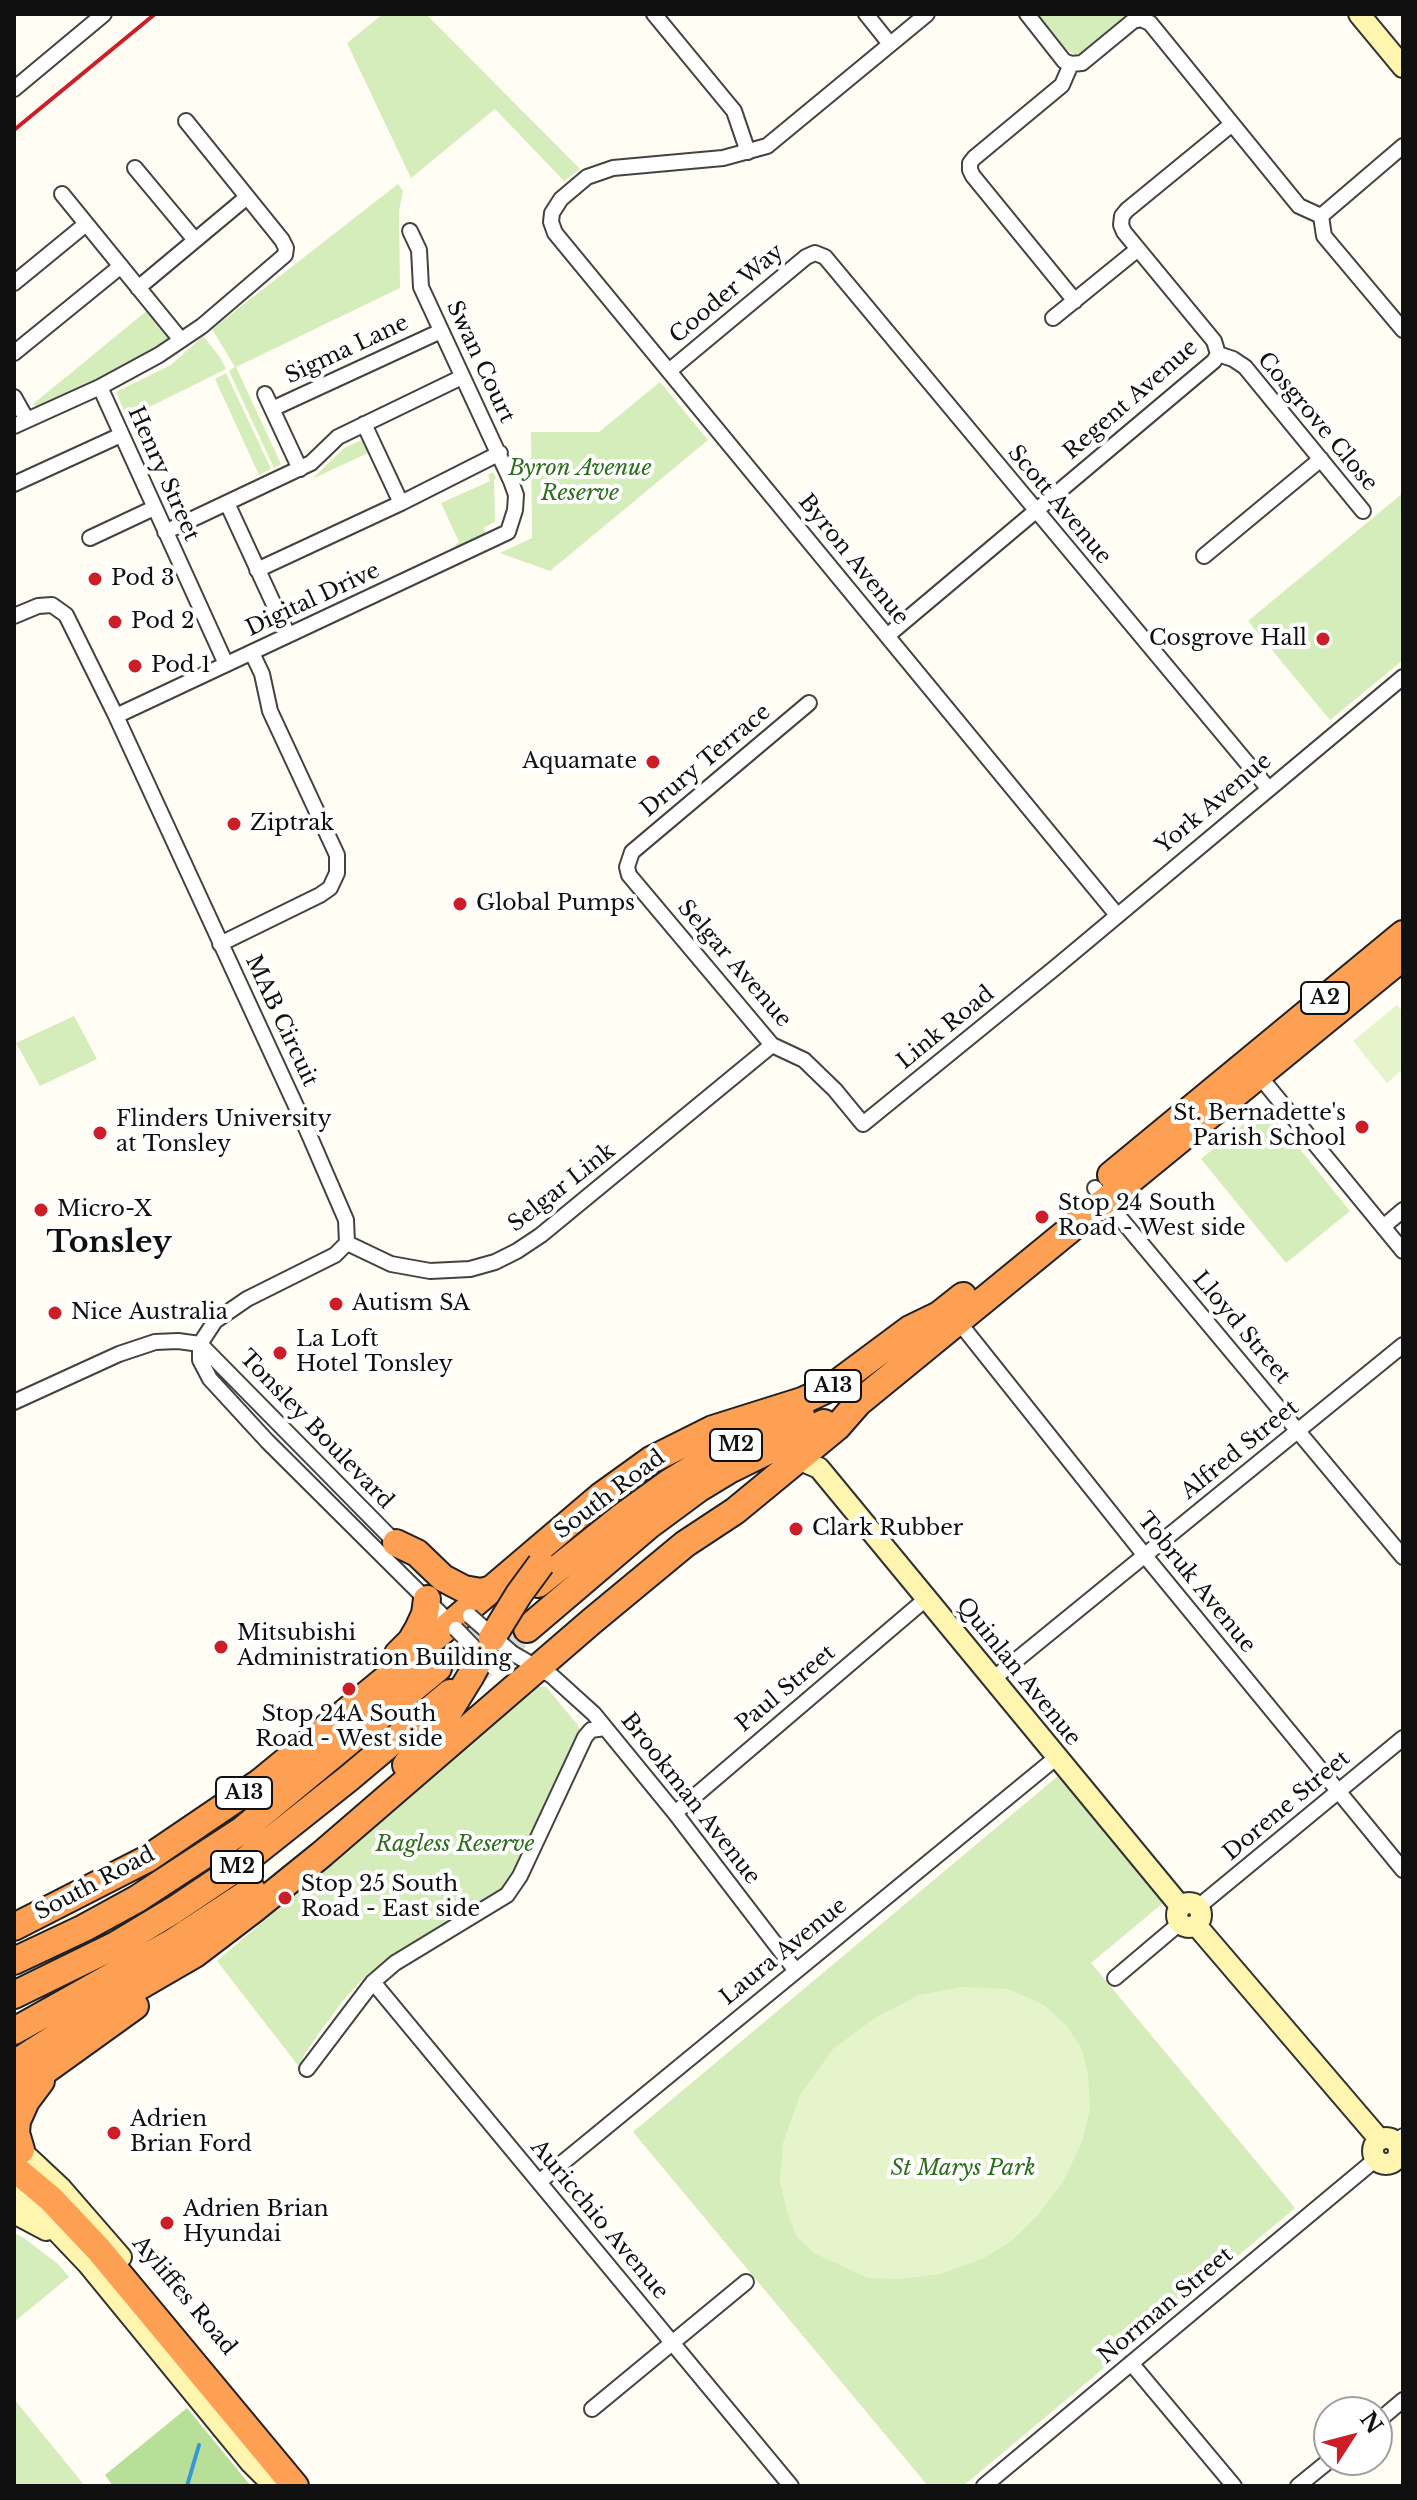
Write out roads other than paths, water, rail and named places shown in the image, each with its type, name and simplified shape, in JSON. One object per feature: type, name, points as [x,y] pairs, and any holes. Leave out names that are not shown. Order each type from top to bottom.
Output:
[{"type":"highway","name":"South Road","points":[[14,2093],[131,2009],[322,1854],[673,1554],[807,1465],[821,1440],[949,1318],[1253,1069],[1403,934]]},
{"type":"highway","name":"South Road","points":[[1253,1069],[1403,957]]},
{"type":"highway","name":"South Road","points":[[14,1927],[147,1859],[259,1783],[461,1620],[492,1589],[588,1508],[665,1452],[722,1426],[824,1391],[859,1369],[910,1329],[949,1318]]},
{"type":"highway","name":"M2","points":[[539,1574],[650,1495],[706,1460],[835,1396],[949,1318]]},
{"type":"highway","name":"M2","points":[[527,1629],[648,1526],[698,1489],[858,1403]]},
{"type":"highway","points":[[14,2031],[173,1942],[258,1886],[313,1845],[397,1772],[430,1738],[495,1653],[519,1594],[539,1574],[588,1508]]},
{"type":"highway","points":[[396,1543],[417,1553],[443,1578],[464,1589],[481,1592],[492,1589]]},
{"type":"highway","points":[[387,1678],[393,1661],[418,1629],[427,1599]]},
{"type":"highway","name":"M2","points":[[14,1961],[137,1899],[241,1831],[438,1668]]},
{"type":"highway","name":"M2","points":[[14,1995],[116,1945],[232,1871],[454,1690]]},
{"type":"highway","points":[[14,1937],[128,1875],[147,1859]]},
{"type":"highway","name":"South Road","points":[[14,2064],[195,1954]]},
{"type":"highway","points":[[56,2063],[29,2096],[18,2117],[16,2154],[295,2486]]},
{"type":"street","points":[[14,89],[104,14]]},
{"type":"street","points":[[654,14],[734,111],[748,152],[767,146],[927,14]]},
{"type":"street","points":[[866,14],[890,44]]},
{"type":"street","points":[[1027,14],[1064,61],[1071,64],[1082,63],[1133,21],[1141,19],[1150,23],[1299,206],[1321,216]]},
{"type":"street","points":[[1359,14],[1403,67]]},
{"type":"street","points":[[1071,64],[1062,85],[974,158],[970,170],[1075,301]]},
{"type":"street","points":[[14,397],[20,423],[100,387],[159,355],[202,326],[285,255],[282,240],[186,121]]},
{"type":"street","name":"Cosgrove Close","points":[[1232,124],[1127,210],[1122,216],[1121,225],[1214,341],[1218,354],[1245,367],[1363,511]]},
{"type":"street","points":[[1321,216],[1403,146]]},
{"type":"street","name":"Byron Avenue","points":[[748,152],[723,158],[613,168],[587,177],[561,199],[552,213],[555,233],[1117,915]]},
{"type":"street","points":[[135,168],[195,240]]},
{"type":"street","points":[[62,194],[181,340]]},
{"type":"street","points":[[138,288],[247,197]]},
{"type":"street","points":[[1321,216],[1324,236],[1403,330]]},
{"type":"street","points":[[17,273],[86,224]]},
{"type":"street","name":"Swan Court","points":[[410,231],[419,250],[421,287],[500,453],[516,495],[515,510]]},
{"type":"street","points":[[1053,318],[1138,249]]},
{"type":"street","name":"Cooder Way","points":[[669,371],[806,257],[815,253]]},
{"type":"street","name":"Scott Avenue","points":[[815,253],[825,257],[1268,788]]},
{"type":"street","points":[[14,353],[121,266]]},
{"type":"street","name":"Sigma Lane","points":[[272,409],[441,331]]},
{"type":"street","name":"Regent Avenue","points":[[887,636],[1214,361],[1218,354]]},
{"type":"street","points":[[165,532],[300,469],[311,463],[338,437],[462,377]]},
{"type":"street","name":"Henry Street","points":[[100,387],[226,664]]},
{"type":"street","points":[[265,394],[300,469]]},
{"type":"street","points":[[364,424],[401,503]]},
{"type":"street","points":[[14,484],[121,435]]},
{"type":"street","points":[[257,570],[500,453]]},
{"type":"street","points":[[1204,556],[1321,459]]},
{"type":"street","points":[[227,503],[288,635]]},
{"type":"street","points":[[90,538],[154,508]]},
{"type":"street","name":"Digital Drive","points":[[116,716],[499,538],[508,532],[515,510]]},
{"type":"street","name":"MAB Circuit","points":[[14,616],[38,606],[52,605],[66,615],[116,716],[307,1130],[346,1220],[347,1243]]},
{"type":"street","points":[[220,944],[320,895],[330,888],[337,873],[337,855],[270,711],[262,674],[252,653]]},
{"type":"street","name":"York Avenue","points":[[1056,967],[1403,677]]},
{"type":"street","name":"Drury Terrace","points":[[632,852],[809,703]]},
{"type":"street","name":"Selgar Avenue","points":[[632,852],[627,867],[629,875],[772,1045],[804,1060],[835,1090],[863,1124]]},
{"type":"street","name":"Link Road","points":[[863,1124],[1056,967]]},
{"type":"street","name":"Selgar Link","points":[[347,1243],[391,1264],[430,1271],[470,1269],[495,1262],[541,1235],[772,1045]]},
{"type":"street","points":[[1253,1069],[1403,1251]]},
{"type":"street","name":"Lloyd Street","points":[[1100,1195],[1403,1557]]},
{"type":"street","points":[[1383,1227],[1403,1210]]},
{"type":"street","points":[[14,1402],[119,1354],[155,1342],[200,1344],[225,1312],[335,1255],[347,1243]]},
{"type":"street","name":"Tobruk Avenue","points":[[949,1318],[1403,1870]]},
{"type":"street","name":"Tonsley Boulevard","points":[[200,1344],[396,1543],[461,1620],[495,1653],[514,1689]]},
{"type":"street","name":"Tonsley Boulevard","points":[[200,1344],[200,1360],[210,1379],[267,1441],[427,1599],[461,1620]]},
{"type":"street","name":"Alfred Street","points":[[993,1679],[1403,1345]]},
{"type":"street","name":"Quinlan Avenue","points":[[807,1465],[927,1598],[1189,1916],[1392,2152]]},
{"type":"street","name":"Paul Street","points":[[675,1813],[927,1598]]},
{"type":"street","name":"Tonsley Boulevard","points":[[495,1653],[538,1668]]},
{"type":"street","name":"Brookman Avenue","points":[[538,1668],[581,1701],[605,1728],[675,1813],[796,1971]]},
{"type":"street","points":[[307,2069],[373,1982],[395,1963],[507,1895],[520,1876],[585,1737],[591,1730],[605,1728]]},
{"type":"street","name":"Dorene Street","points":[[1115,1978],[1403,1738]]},
{"type":"street","name":"Laura Avenue","points":[[539,2182],[1057,1757]]},
{"type":"street","name":"Auricchio Avenue","points":[[373,1982],[791,2486]]},
{"type":"street","name":"Norman Street","points":[[984,2486],[1392,2152]]},
{"type":"street","name":"Ayliffes Road","points":[[16,2154],[83,2212],[308,2486]]},
{"type":"street","points":[[14,2192],[87,2263],[250,2462],[274,2486]]},
{"type":"street","points":[[14,2213],[64,2239]]},
{"type":"street","points":[[592,2409],[746,2282]]},
{"type":"street","points":[[1131,2363],[1234,2486]]},
{"type":"waterway","points":[[187,2486],[199,2445]]},
{"type":"tunnel","points":[[438,1668],[506,1611]]},
{"type":"tunnel","points":[[468,1678],[527,1629]]},
{"type":"railway","points":[[14,130],[155,14]]},
{"type":"place","name":"Pod 3","points":[[95,579]]},
{"type":"place","name":"Pod 2","points":[[115,622]]},
{"type":"place","name":"Cosgrove Hall","points":[[1323,639]]},
{"type":"place","name":"Pod 1","points":[[135,666]]},
{"type":"place","name":"Aquamate","points":[[653,762]]},
{"type":"place","name":"Ziptrak","points":[[234,824]]},
{"type":"place","name":"Global Pumps","points":[[460,904]]},
{"type":"place","name":"St. Bernadette's Parish School","points":[[1362,1127]]},
{"type":"place","name":"Flinders University at Tonsley","points":[[100,1133]]},
{"type":"place","name":"Micro-X","points":[[41,1210]]},
{"type":"place","name":"Stop 24 South Road - West side","points":[[1042,1217]]},
{"type":"place","name":"Autism SA","points":[[336,1304]]},
{"type":"place","name":"Nice Australia","points":[[55,1313]]},
{"type":"place","name":"La Loft Hotel Tonsley","points":[[280,1353]]},
{"type":"place","name":"Clark Rubber","points":[[796,1529]]},
{"type":"place","name":"Mitsubishi Administration Building","points":[[221,1647]]},
{"type":"place","name":"Stop 24A South Road - West side","points":[[349,1689]]},
{"type":"place","name":"Stop 25 South Road - East side","points":[[285,1898]]},
{"type":"place","name":"Adrien Brian Ford","points":[[114,2133]]},
{"type":"place","name":"Adrien Brian Hyundai","points":[[167,2223]]},
{"type":"district","name":"Tonsley","points":[[109,1244]]},
{"type":"park label","name":"Byron Avenue Reserve","points":[[580,482]]},
{"type":"park label","name":"Ragless Reserve","points":[[455,1845]]},
{"type":"park label","name":"St Marys Park","points":[[963,2169]]}]
